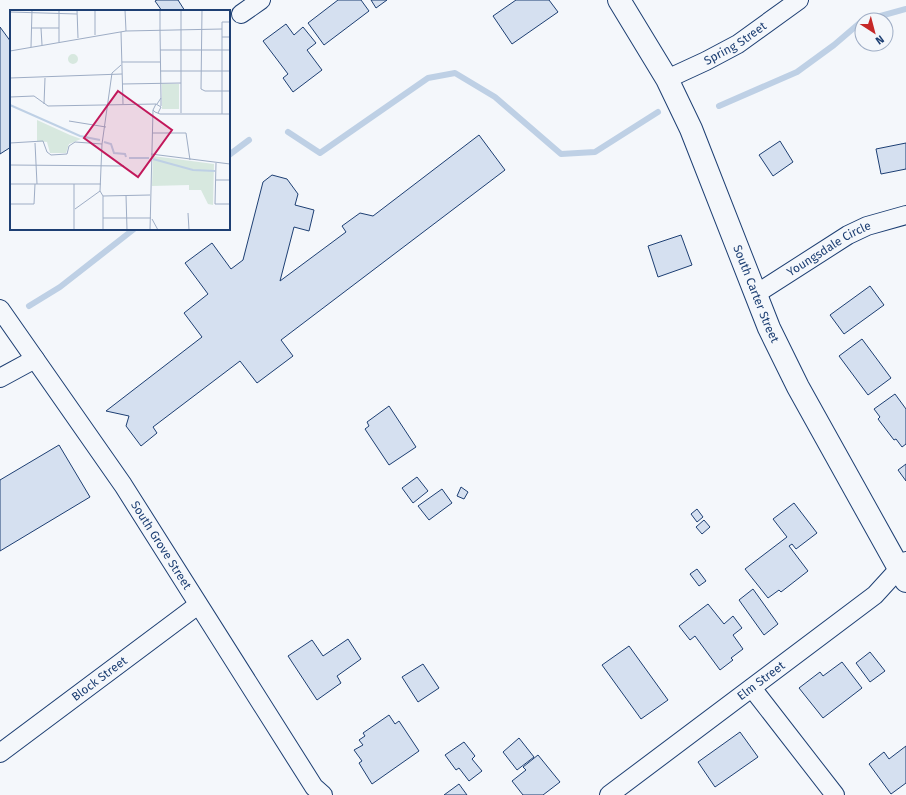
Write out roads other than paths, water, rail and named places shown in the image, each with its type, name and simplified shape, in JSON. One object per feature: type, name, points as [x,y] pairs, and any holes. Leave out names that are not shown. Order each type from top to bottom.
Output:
[{"type":"street","points":[[241,14],[261,0]]},
{"type":"street","name":"South Carter Street","points":[[619,0],[667,79],[691,129],[773,335],[798,387],[904,570]]},
{"type":"street","name":"Spring Street","points":[[667,79],[738,44],[799,0]]},
{"type":"street","name":"Youngsdale Circle","points":[[756,294],[848,234],[884,220],[906,215]]},
{"type":"street","name":"South Grove Street","points":[[0,309],[104,457],[317,792]]},
{"type":"street","points":[[0,378],[35,359]]},
{"type":"street","name":"Elm Street","points":[[609,795],[875,595],[904,570]]},
{"type":"street","name":"Block Street","points":[[0,753],[198,605]]},
{"type":"street","points":[[752,688],[835,795]]},
{"type":"waterway","points":[[894,12],[906,9]]},
{"type":"waterway","points":[[719,106],[797,72],[834,45],[854,28]]},
{"type":"waterway","points":[[288,132],[320,153],[428,78],[455,73],[495,97],[561,154],[595,152],[658,112]]},
{"type":"waterway","points":[[230,154],[249,140]]},
{"type":"waterway","points":[[29,306],[60,287],[133,230]]}]
